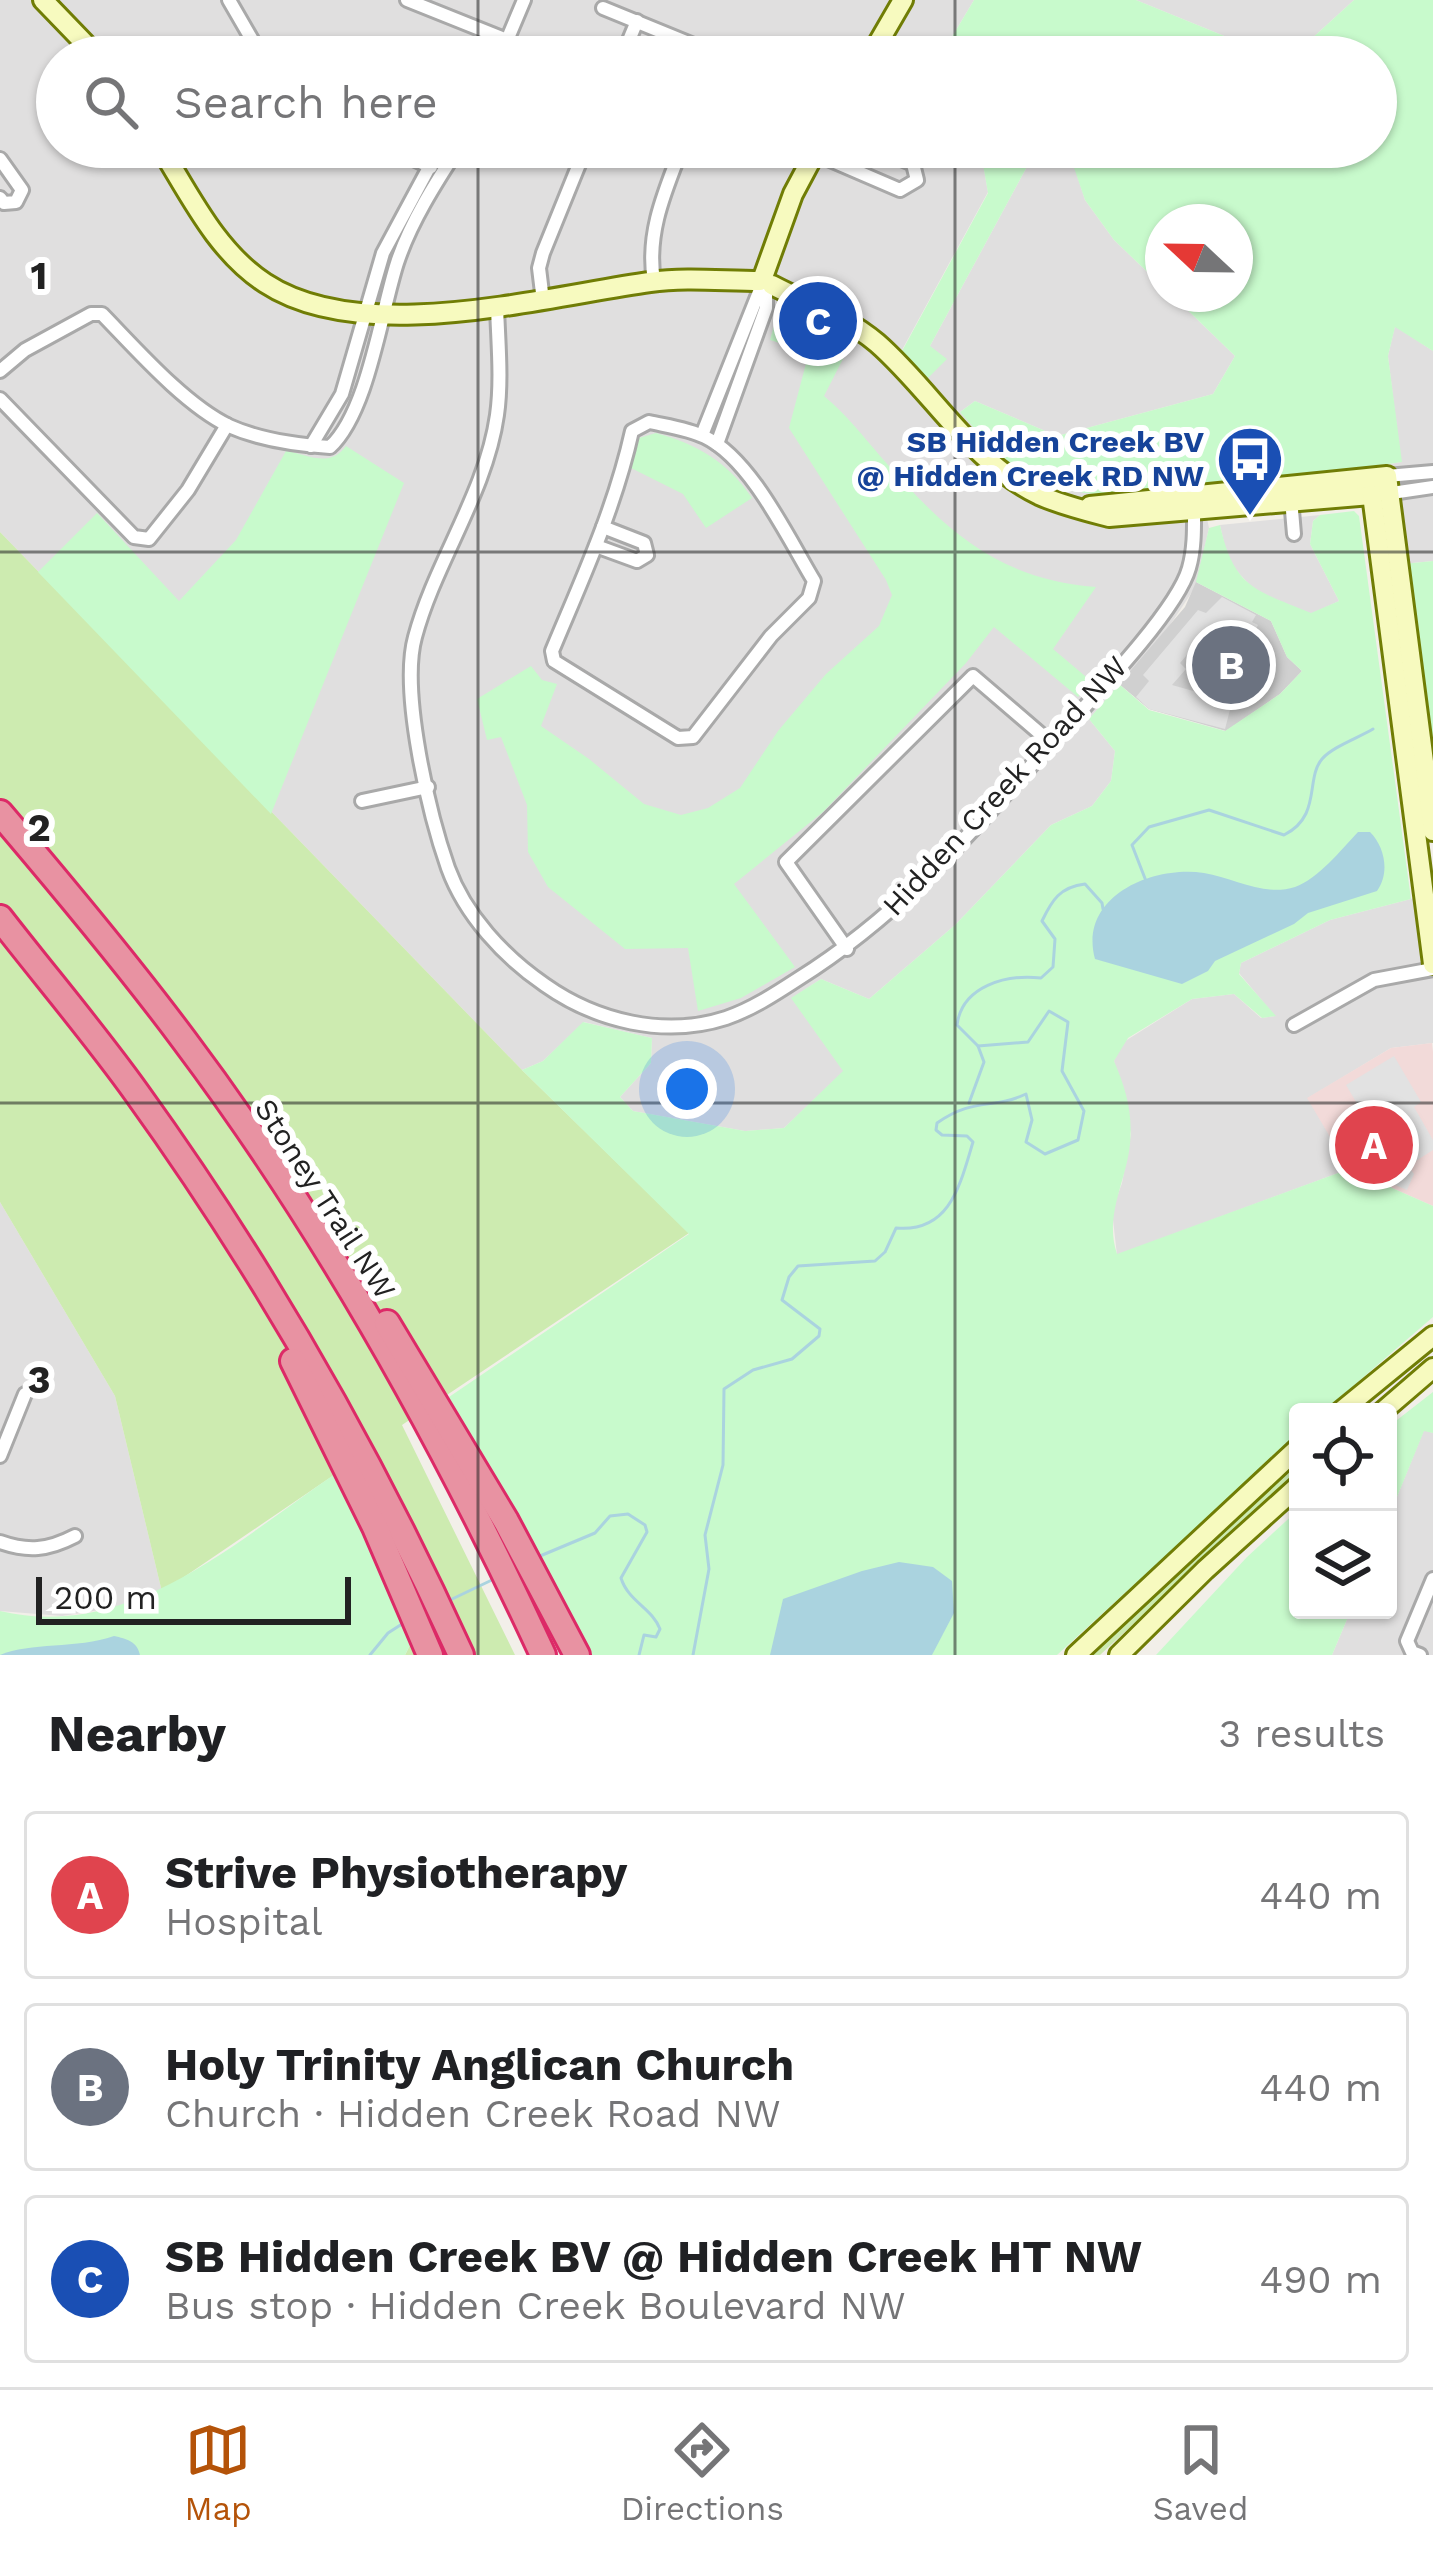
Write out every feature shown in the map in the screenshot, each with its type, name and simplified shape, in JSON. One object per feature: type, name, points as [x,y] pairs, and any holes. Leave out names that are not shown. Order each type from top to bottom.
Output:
[{"type":"highway","name":"Stoney Trail NW","points":[[0,813],[211,1078],[370,1324],[543,1655]]},
{"type":"highway","points":[[0,918],[144,1104],[262,1303],[412,1579],[458,1647]]},
{"type":"highway","points":[[211,1078],[265,1137],[424,1380],[577,1655]]},
{"type":"highway","points":[[412,1579],[429,1652]]},
{"type":"street","points":[[43,0],[78,36]]},
{"type":"street","points":[[229,0],[250,36]]},
{"type":"street","points":[[406,0],[497,36]]},
{"type":"street","points":[[509,36],[524,0]]},
{"type":"street","points":[[882,36],[903,0]]},
{"type":"street","points":[[603,8],[673,36]]},
{"type":"street","points":[[631,36],[637,21]]},
{"type":"street","points":[[0,159],[22,190],[16,202],[0,197]]},
{"type":"street","points":[[173,168],[206,224],[255,275],[323,309],[376,313],[497,306],[654,281],[728,281],[792,296],[850,322],[879,345],[1013,480],[1073,508],[1109,517],[1290,493],[1433,487]]},
{"type":"street","points":[[376,313],[382,254],[426,168]]},
{"type":"street","points":[[434,168],[442,172]]},
{"type":"street","points":[[0,371],[25,350],[91,314],[102,314],[163,376],[227,425],[310,446],[342,394],[398,260],[445,168]]},
{"type":"street","points":[[543,301],[539,268],[577,168]]},
{"type":"street","points":[[654,281],[650,259],[658,210],[674,168]]},
{"type":"street","points":[[702,435],[807,168]]},
{"type":"street","points":[[854,168],[901,190],[917,180],[914,168]]},
{"type":"street","points":[[717,444],[766,308],[764,287]]},
{"type":"street","name":"Hidden Creek Road NW","points":[[497,306],[497,417],[481,470],[414,638],[410,697],[447,865],[460,896],[483,928],[528,974],[600,1015],[651,1025],[693,1025],[724,1018],[847,949],[900,903],[1051,743],[1179,591],[1189,568],[1194,505]]},
{"type":"street","points":[[0,399],[134,537],[149,539],[188,490],[227,425]]},
{"type":"street","points":[[650,422],[702,435],[751,480],[814,581],[809,598],[758,652],[693,736],[677,738],[554,662],[552,651],[624,471],[632,431],[650,422]]},
{"type":"street","points":[[1379,486],[1433,472]]},
{"type":"street","points":[[1379,486],[1433,831]]},
{"type":"street","points":[[1294,1024],[1374,980],[1433,967],[1425,846],[1379,486]]},
{"type":"street","points":[[1290,493],[1294,533]]},
{"type":"street","points":[[596,546],[637,561],[647,555],[644,543],[603,527]]},
{"type":"street","points":[[847,949],[785,862],[973,676],[1051,743]]},
{"type":"street","points":[[362,802],[428,787]]},
{"type":"street","points":[[1351,1403],[1433,1336]]},
{"type":"street","points":[[1392,1403],[1433,1368]]},
{"type":"street","points":[[0,1456],[25,1394]]},
{"type":"street","points":[[1076,1655],[1289,1456]]},
{"type":"street","points":[[1119,1655],[1289,1494]]},
{"type":"street","points":[[0,1542],[36,1550],[75,1537]]},
{"type":"street","points":[[1420,1655],[1412,1652],[1407,1641],[1433,1579]]},
{"type":"shaded area","points":[[0,0],[974,0],[953,36],[36,36],[36,168],[984,168],[988,192],[902,350],[930,346],[1026,168],[1075,168],[1085,200],[1114,240],[1145,270],[1145,312],[1190,312],[1235,356],[1213,394],[1057,436],[975,401],[960,412],[1201,489],[1209,528],[1196,586],[1166,631],[1089,719],[1115,751],[1111,781],[1092,806],[1051,825],[955,925],[869,999],[821,979],[792,998],[844,1071],[784,1128],[745,1131],[633,1111],[620,1097],[651,1063],[652,1038],[584,1022],[543,1061],[522,1070],[0,532]]},
{"type":"shaded area","points":[[1136,0],[1354,0],[1314,36],[1224,36]]},
{"type":"shaded area","points":[[1395,326],[1433,351],[1433,561],[1402,564],[1390,464],[1401,462],[1388,356]]},
{"type":"shaded area","points":[[1320,515],[1313,521],[1310,544],[1339,601],[1311,614],[1254,590],[1228,561],[1220,525]]},
{"type":"shaded area","points":[[1196,582],[1271,621],[1287,657],[1302,671],[1280,694],[1226,731],[1149,709],[1119,684],[1185,607]]},
{"type":"shaded area","points":[[1222,597],[1256,615],[1253,636],[1210,628],[1180,663],[1186,669],[1172,685],[1232,702],[1225,729],[1149,709],[1136,697],[1149,681],[1143,675],[1198,610],[1206,613]]},
{"type":"shaded area","points":[[1433,888],[1433,1043],[1391,1048],[1308,1098],[1349,1169],[1117,1255],[1112,1211],[1131,1134],[1114,1061],[1122,1043],[1192,999],[1234,994],[1261,1018],[1275,1016],[1239,973],[1241,963],[1330,920],[1411,899]]},
{"type":"shaded area","points":[[1432,1043],[1433,1206],[1349,1169],[1307,1098],[1391,1048]]},
{"type":"shaded area","points":[[1394,1056],[1421,1102],[1414,1107],[1433,1140],[1433,1150],[1408,1166],[1414,1174],[1407,1190],[1373,1176],[1388,1139],[1380,1142],[1346,1085]]},
{"type":"shaded area","points":[[0,1202],[115,1396],[162,1592],[112,1608],[62,1616],[0,1611]]},
{"type":"shaded area","points":[[1424,1430],[1433,1433],[1433,1655],[1332,1655],[1347,1619],[1397,1619],[1397,1497]]},
{"type":"green space","points":[[974,0],[1136,0],[1224,36],[953,36]]},
{"type":"green space","points":[[1354,0],[1433,0],[1433,351],[1395,327],[1388,356],[1402,462],[1214,490],[1114,495],[1070,491],[1035,480],[1003,458],[960,412],[975,401],[1057,436],[1213,394],[1235,356],[1190,312],[1253,312],[1253,204],[1145,204],[1145,270],[1114,240],[1085,200],[1074,168],[1397,168],[1397,36],[1314,36]]},
{"type":"green space","points":[[984,168],[1026,168],[930,346],[947,359],[928,378],[902,351],[988,193]]},
{"type":"green space","points":[[781,315],[848,349],[824,396],[950,528],[1029,573],[1096,587],[1053,649],[1091,681],[1078,697],[994,627],[966,663],[823,812],[734,884],[795,967],[741,998],[698,1011],[688,948],[625,949],[548,887],[528,852],[527,805],[501,737],[487,740],[477,699],[531,666],[542,680],[557,684],[541,726],[644,804],[681,815],[708,808],[740,788],[778,731],[826,674],[879,626],[892,595],[886,580],[789,428],[809,352],[770,340]]},
{"type":"green space","points":[[656,433],[710,456],[752,498],[706,528],[683,494],[631,468],[639,438]]},
{"type":"green space","points":[[346,446],[404,483],[271,814],[38,572],[97,513],[179,601],[236,540],[286,451],[325,458]]},
{"type":"green space","points":[[1354,511],[1359,516],[1411,899],[1330,920],[1241,963],[1239,974],[1276,1016],[1262,1018],[1234,994],[1192,999],[1128,1038],[1114,1061],[1128,1101],[1131,1133],[1114,1212],[1114,1240],[1117,1254],[1349,1169],[1433,1206],[1433,1317],[1333,1403],[1289,1403],[1289,1443],[1057,1655],[584,1655],[549,1577],[520,1537],[446,1399],[689,1234],[522,1070],[543,1061],[583,1022],[652,1038],[651,1063],[620,1097],[633,1111],[745,1131],[784,1128],[843,1071],[791,998],[821,979],[869,999],[955,925],[1051,825],[1092,806],[1111,781],[1115,751],[1089,719],[1119,684],[1149,710],[1225,731],[1280,694],[1302,671],[1287,657],[1271,621],[1196,582],[1209,528],[1220,525],[1232,562],[1261,592],[1311,613],[1339,601],[1310,544],[1313,521],[1320,515]]},
{"type":"green space","points":[[0,532],[522,1070],[689,1233],[402,1425],[515,1655],[405,1655],[412,1641],[334,1475],[162,1592],[115,1396],[0,1202]]},
{"type":"green space","points":[[1433,561],[1433,793],[1402,564]]},
{"type":"green space","points":[[1433,1392],[1433,1433],[1424,1431],[1397,1497],[1397,1420]]},
{"type":"green space","points":[[1289,1470],[1289,1479],[1100,1655],[1090,1655]]},
{"type":"green space","points":[[335,1474],[412,1641],[405,1655],[0,1655],[0,1611],[47,1617],[93,1612],[137,1599],[220,1555]]},
{"type":"green space","points":[[1289,1518],[1289,1619],[1347,1619],[1332,1655],[1156,1655]]},
{"type":"water","points":[[1358,832],[1370,832],[1382,853],[1384,876],[1377,891],[1308,913],[1215,961],[1208,971],[1182,984],[1095,959],[1093,937],[1098,918],[1108,902],[1142,880],[1184,872],[1260,888],[1295,887],[1321,871]]},
{"type":"water","points":[[899,1562],[933,1567],[952,1581],[954,1613],[932,1655],[770,1655],[783,1599]]},
{"type":"water","points":[[114,1636],[134,1644],[140,1655],[0,1655],[25,1648]]},
{"type":"waterway","points":[[1146,881],[1132,845],[1149,827],[1209,810],[1284,835],[1304,818],[1322,759],[1373,729]]},
{"type":"waterway","points":[[693,1655],[709,1569],[705,1535],[723,1465],[724,1389],[753,1370],[792,1359],[819,1336],[820,1329],[782,1300],[798,1266],[875,1261],[885,1252],[896,1228],[929,1223],[950,1203],[973,1142],[967,1136],[942,1135],[936,1130],[937,1123],[962,1110],[1026,1094],[1032,1120],[1026,1142],[1045,1154],[1078,1140],[1084,1111],[1062,1071],[1068,1022],[1049,1011],[1028,1042],[978,1046],[957,1025],[967,1001],[988,985],[1041,978],[1053,967],[1055,939],[1042,921],[1063,891],[1085,884],[1103,909]]},
{"type":"waterway","points":[[969,1103],[984,1062],[978,1046]]},
{"type":"waterway","points":[[540,1556],[595,1533],[610,1516],[628,1514],[645,1525],[647,1532],[621,1578],[660,1629],[656,1637],[644,1635],[639,1655]]},
{"type":"waterway","points":[[448,1601],[494,1579]]},
{"type":"waterway","points":[[370,1655],[402,1624]]},
{"type":"place","name":"SB Hidden Creek BV @ Hidden Creek HT NW","points":[[818,321]]},
{"type":"place","name":"SB Hidden Creek BV @ Hidden Creek RD NW","points":[[1250,518]]},
{"type":"place","name":"Holy Trinity Anglican Church","points":[[1231,665]]},
{"type":"place","name":"Strive Physiotherapy","points":[[1374,1145]]}]
